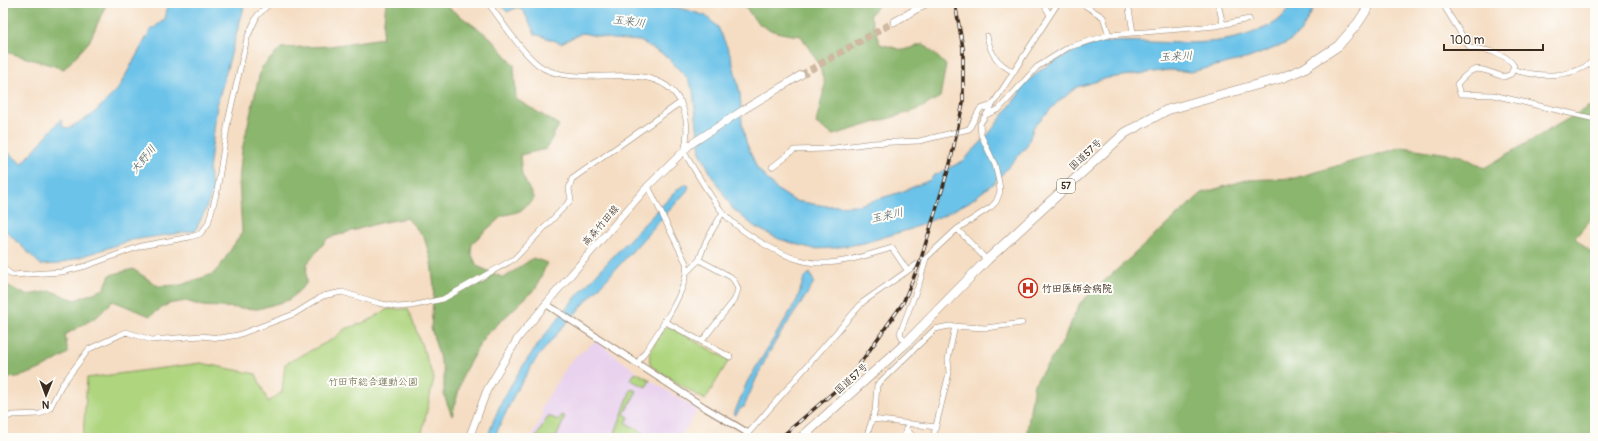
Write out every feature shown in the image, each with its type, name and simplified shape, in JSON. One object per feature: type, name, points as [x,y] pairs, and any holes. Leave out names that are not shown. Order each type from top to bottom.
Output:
[{"type":"highway","name":"国道57号","points":[[801,438],[905,344],[987,260],[1112,144],[1152,116],[1182,104],[1258,85],[1303,69],[1338,46],[1358,23],[1371,3]]},
{"type":"main road","points":[[894,22],[927,3]]},
{"type":"main road","name":"高森竹田線","points":[[469,438],[487,390],[518,338],[648,186],[691,144],[801,75]]},
{"type":"street","points":[[3,268],[12,275],[62,272],[86,266],[141,246],[190,238],[200,234],[208,224],[217,191],[228,121],[247,38],[257,16],[270,3]]},
{"type":"street","points":[[488,3],[529,55],[543,67],[559,73],[605,77],[637,76],[656,79],[671,88],[681,102],[687,123],[684,152],[723,212],[744,231],[784,254],[816,263],[864,257],[892,248],[907,270]]},
{"type":"street","points":[[1043,3],[1050,15]]},
{"type":"street","points":[[546,304],[746,436],[863,302],[926,258],[957,229],[991,207],[996,202],[1000,192],[999,182],[995,165],[981,135],[980,124],[1058,3]]},
{"type":"street","points":[[1081,3],[1103,17],[1109,35]]},
{"type":"street","points":[[1128,3],[1133,32]]},
{"type":"street","points":[[1218,3],[1223,24]]},
{"type":"street","points":[[1442,3],[1470,48],[1485,49],[1504,57],[1511,61],[1514,70]]},
{"type":"street","points":[[986,115],[999,109],[1036,67],[1069,47],[1109,35],[1133,32],[1176,30],[1249,19]]},
{"type":"street","points":[[987,36],[989,47],[998,62],[1013,72]]},
{"type":"street","points":[[1514,70],[1529,74],[1563,74],[1586,66],[1595,59]]},
{"type":"street","points":[[1514,70],[1508,76],[1504,77],[1480,68],[1467,72],[1457,84],[1460,94],[1493,96],[1595,119]]},
{"type":"street","points":[[3,419],[12,415],[40,414],[50,408],[62,386],[89,349],[126,332],[152,340],[201,336],[220,338],[238,335],[294,314],[323,296],[342,292],[378,304],[396,307],[411,306],[443,299],[514,259],[571,200],[569,189],[572,179],[681,102]]},
{"type":"street","points":[[772,167],[794,150],[827,149],[872,143],[919,141],[969,129],[980,109],[992,105]]},
{"type":"street","points":[[648,186],[683,256],[688,271]]},
{"type":"street","points":[[637,364],[673,307],[688,271],[699,260],[706,241],[723,212]]},
{"type":"street","points":[[957,229],[987,260]]},
{"type":"street","points":[[905,344],[900,333],[908,308],[920,281],[926,258]]},
{"type":"street","points":[[699,260],[731,277],[738,289],[735,300],[702,341]]},
{"type":"street","points":[[664,321],[730,357]]},
{"type":"street","points":[[866,438],[875,411],[876,385],[935,329],[955,326],[986,328],[1022,323]]},
{"type":"street","points":[[933,438],[949,373],[948,359],[955,326]]},
{"type":"street","points":[[872,419],[906,427],[936,427]]},
{"type":"street","points":[[904,438],[906,427]]},
{"type":"street","points":[[906,427],[915,438]]},
{"type":"shaded area","points":[[596,341],[634,370],[698,410],[680,438],[531,438],[543,415],[541,408],[572,359]]},
{"type":"green space","points":[[3,3],[107,3],[89,42],[64,69],[3,51]]},
{"type":"green space","points":[[386,3],[442,3],[491,38],[514,65],[516,99],[559,125],[546,149],[520,155],[522,175],[534,199],[520,211],[502,216],[472,243],[471,253],[477,266],[504,278],[533,258],[547,263],[536,288],[484,337],[463,374],[452,416],[444,395],[444,373],[431,328],[434,287],[431,261],[424,237],[407,218],[379,223],[328,238],[307,264],[306,284],[289,300],[258,309],[202,306],[186,301],[168,304],[150,316],[113,301],[98,316],[65,335],[68,353],[29,374],[12,378],[3,378],[3,283],[26,295],[51,291],[75,300],[104,289],[110,275],[133,269],[158,286],[181,285],[213,274],[221,265],[242,232],[239,181],[242,150],[261,68],[281,48],[330,46],[382,38]]},
{"type":"green space","points":[[738,3],[881,3],[870,15],[880,44],[903,50],[924,44],[946,65],[940,97],[917,110],[833,135],[816,123],[825,85],[819,64],[801,36],[777,32],[765,28],[755,20],[746,8]]},
{"type":"green space","points":[[1595,103],[1595,214],[1575,238],[1595,256],[1595,438],[1026,438],[1034,384],[1061,345],[1080,303],[1202,193],[1246,180],[1295,178],[1402,147],[1462,156],[1484,168]]},
{"type":"green space","name":"竹田市総合運動公園","points":[[388,309],[408,309],[434,378],[421,438],[83,438],[87,378],[201,363],[256,374],[268,402],[282,392],[285,364],[333,339],[345,329],[368,321]]},
{"type":"green space","points":[[668,326],[729,360],[705,400],[651,366],[651,351],[665,327]]},
{"type":"green space","points":[[636,372],[650,380],[646,387],[630,380]]},
{"type":"green space","points":[[631,389],[637,391],[624,414],[629,417],[626,423],[652,438],[623,438],[615,433]]},
{"type":"green space","points":[[561,415],[565,417],[556,438],[536,438],[548,416],[559,420]]},
{"type":"water","name":"大野川","points":[[168,3],[245,3],[217,105],[209,171],[213,191],[204,213],[195,231],[132,240],[59,264],[41,265],[3,228],[3,148],[22,164],[61,119],[63,127],[69,128],[92,115],[118,89],[150,31],[165,19]]},
{"type":"water","name":"玉来川","points":[[499,3],[649,3],[684,9],[706,16],[718,27],[731,56],[740,93],[742,123],[746,142],[757,168],[776,189],[795,201],[826,206],[859,205],[901,192],[930,180],[933,176],[963,161],[988,135],[1027,82],[1045,67],[1071,53],[1099,43],[1107,42],[1126,41],[1183,43],[1220,41],[1239,37],[1270,26],[1282,16],[1292,3],[1317,3],[1300,33],[1285,44],[1249,58],[1191,72],[1169,70],[1108,78],[1077,87],[1058,102],[1034,126],[1027,146],[994,183],[969,202],[944,215],[911,229],[864,243],[833,248],[813,249],[779,239],[755,227],[733,209],[711,174],[700,152],[693,90],[687,78],[667,57],[640,41],[612,39],[582,33],[561,43],[535,34],[524,12],[518,7],[507,12]]},
{"type":"water","points":[[687,184],[689,186],[687,191],[562,328],[536,359],[515,393],[494,438],[488,438],[501,404],[511,385],[528,358],[568,306],[679,188]]},
{"type":"water","points":[[810,273],[814,282],[769,353],[744,407],[741,408],[736,415],[734,414],[747,382],[797,300],[804,278]]},
{"type":"tunnel","points":[[801,75],[894,22]]},
{"type":"railway","points":[[780,438],[849,379],[903,303],[920,262],[950,164],[963,103],[963,48],[955,3]]},
{"type":"place","name":"竹田医師会病院","points":[[1028,288]]}]
